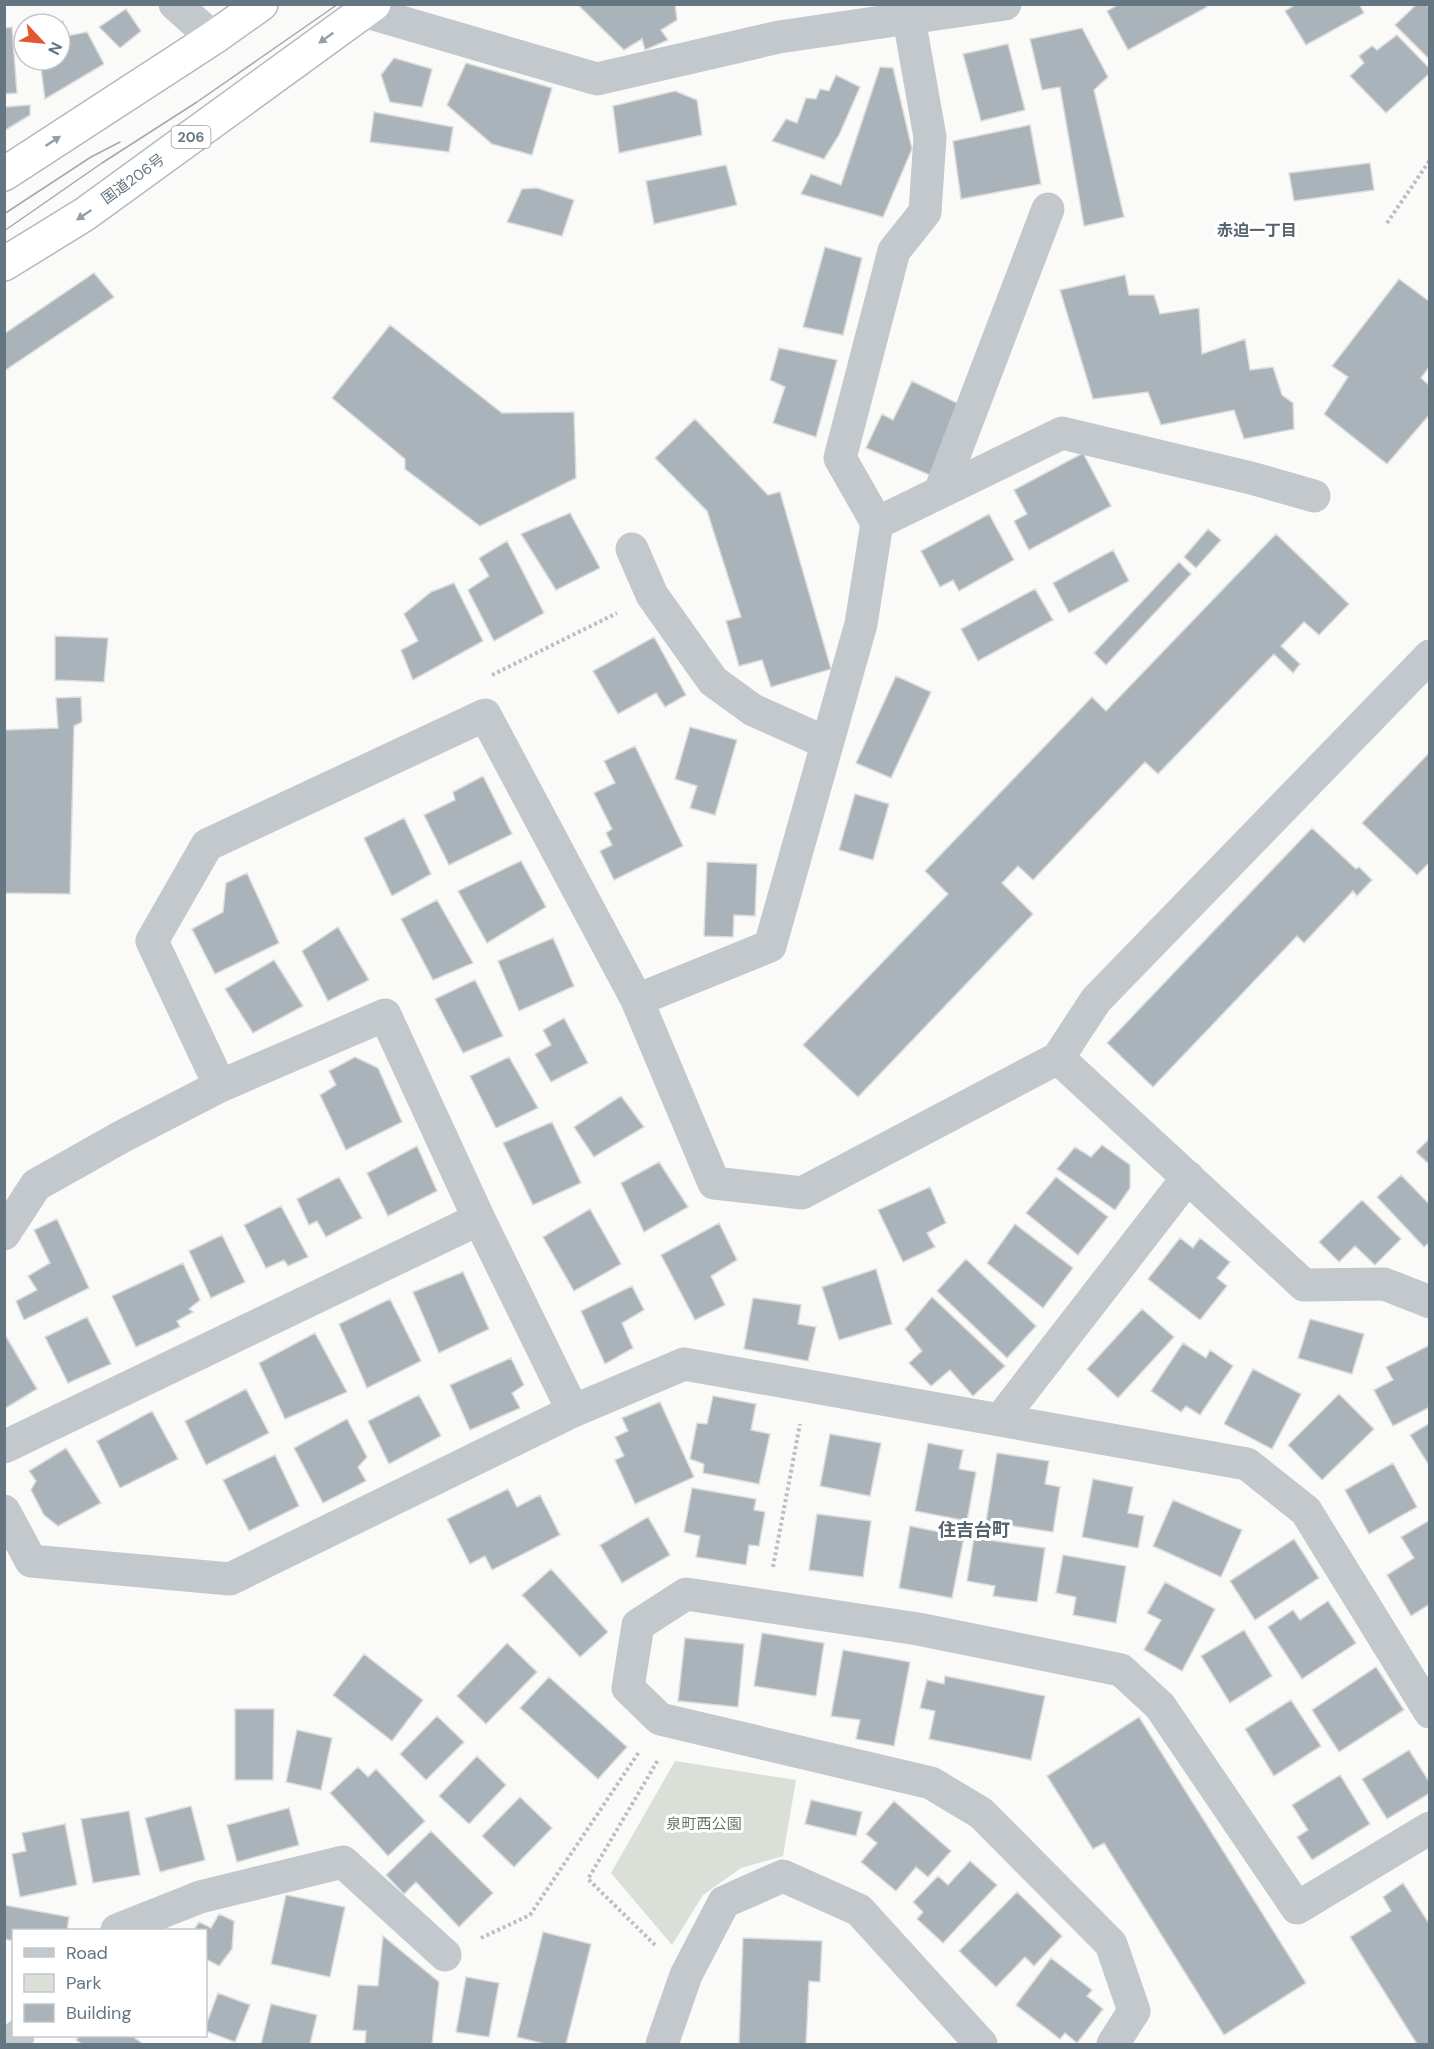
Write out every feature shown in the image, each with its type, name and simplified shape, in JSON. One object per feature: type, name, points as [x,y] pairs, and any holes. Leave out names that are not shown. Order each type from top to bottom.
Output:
[{"type":"highway","points":[[12,164],[213,38],[261,4]]},
{"type":"highway","name":"国道206号","points":[[4,264],[85,214],[369,8]]},
{"type":"street","points":[[175,4],[213,38]]},
{"type":"street","points":[[369,8],[597,79],[779,37],[1005,4]]},
{"type":"street","points":[[637,1000],[770,946],[861,624],[877,523],[840,458],[894,252],[925,212],[930,137],[909,19]]},
{"type":"street","points":[[940,492],[1048,209]]},
{"type":"street","points":[[877,523],[1062,433],[1251,478],[1314,496]]},
{"type":"street","points":[[632,549],[652,595],[713,681],[753,710],[827,744]]},
{"type":"street","points":[[220,1086],[152,941],[207,845],[485,715],[637,1000],[714,1183],[802,1193],[1058,1058],[1096,1000],[1430,656]]},
{"type":"street","points":[[4,1234],[36,1185],[123,1136],[220,1086],[385,1015],[479,1218],[573,1411]]},
{"type":"street","points":[[1058,1058],[1304,1285],[1384,1284],[1430,1302]]},
{"type":"street","points":[[1000,1420],[1188,1177]]},
{"type":"street","points":[[4,1447],[479,1218]]},
{"type":"street","points":[[4,1511],[31,1562],[230,1579],[573,1411],[684,1364],[1247,1464],[1306,1511],[1430,1712]]},
{"type":"street","points":[[1113,2044],[1134,2011],[1110,1944],[981,1813],[931,1783],[670,1721],[627,1688],[638,1626],[686,1594],[918,1629],[1121,1670],[1160,1706],[1298,1908],[1430,1828]]},
{"type":"street","points":[[120,1929],[200,1897],[343,1862],[445,1955]]},
{"type":"street","points":[[662,2044],[686,1975],[724,1902],[783,1876],[859,1910],[981,2044]]},
{"type":"path","points":[[1387,223],[1430,160]]},
{"type":"path","points":[[487,677],[652,595]]},
{"type":"path","points":[[765,1606],[808,1386]]},
{"type":"path","points":[[445,1955],[530,1915],[670,1721]]},
{"type":"path","points":[[670,1721],[588,1879],[686,1975]]},
{"type":"green space","name":"泉町西公園","points":[[675,1761],[796,1780],[783,1856],[741,1868],[703,1895],[672,1945],[611,1873]]},
{"type":"building","points":[[577,4],[675,4],[677,20],[661,30],[668,40],[645,50],[642,39],[624,50]]},
{"type":"building","points":[[1119,4],[1205,4],[1207,7],[1128,50],[1107,11]]},
{"type":"building","points":[[1296,4],[1359,4],[1364,13],[1306,45],[1285,11]]},
{"type":"building","points":[[1417,4],[1426,4],[1430,9],[1430,60],[1395,25]]},
{"type":"building","points":[[126,9],[141,31],[120,48],[99,27]]},
{"type":"building","points":[[12,27],[12,72],[15,72],[17,93],[4,94],[4,28]]},
{"type":"building","points":[[1082,28],[1108,77],[1094,90],[1124,217],[1084,226],[1060,87],[1042,90],[1030,39]]},
{"type":"building","points":[[87,32],[104,64],[45,99],[42,72],[72,72],[72,35]]},
{"type":"building","points":[[1397,35],[1430,69],[1430,73],[1386,113],[1350,76],[1364,63],[1359,56],[1372,46],[1377,50]]},
{"type":"building","points":[[1008,44],[1025,110],[981,121],[963,54]]},
{"type":"building","points":[[394,58],[432,69],[422,107],[390,102],[381,75]]},
{"type":"building","points":[[466,63],[552,88],[532,155],[492,144],[447,105]]},
{"type":"building","points":[[880,67],[893,68],[912,149],[883,217],[801,194],[811,174],[841,185]]},
{"type":"building","points":[[836,75],[860,87],[839,135],[824,159],[772,141],[786,119],[797,123],[806,98],[816,99],[820,89],[829,91]]},
{"type":"building","points":[[675,91],[697,100],[702,135],[619,153],[613,106]]},
{"type":"building","points":[[30,105],[30,115],[4,131],[4,107]]},
{"type":"building","points":[[374,112],[453,127],[449,152],[370,142]]},
{"type":"building","points":[[1030,125],[1041,184],[961,199],[953,141]]},
{"type":"building","points":[[1370,163],[1374,190],[1294,201],[1289,173]]},
{"type":"building","points":[[726,165],[737,205],[654,224],[646,181]]},
{"type":"building","points":[[537,188],[574,200],[562,236],[507,222],[522,189]]},
{"type":"building","points":[[825,247],[862,258],[843,335],[803,327]]},
{"type":"building","points":[[94,273],[114,297],[4,371],[4,334]]},
{"type":"building","points":[[1125,275],[1129,295],[1154,295],[1160,314],[1199,308],[1202,354],[1245,339],[1250,370],[1273,367],[1282,395],[1293,403],[1294,429],[1244,439],[1234,410],[1161,425],[1148,392],[1093,399],[1060,290]]},
{"type":"building","points":[[1399,279],[1430,302],[1430,366],[1421,378],[1430,386],[1430,414],[1387,464],[1324,414],[1348,377],[1332,366]]},
{"type":"building","points":[[390,325],[502,413],[574,412],[576,478],[480,526],[405,469],[405,459],[332,398]]},
{"type":"building","points":[[779,348],[837,360],[816,437],[773,423],[785,387],[770,380]]},
{"type":"building","points":[[912,381],[959,404],[930,475],[866,448],[882,414],[893,420]]},
{"type":"building","points":[[695,419],[768,495],[780,492],[831,669],[771,687],[762,660],[739,666],[726,621],[741,617],[707,511],[655,458]]},
{"type":"building","points":[[1083,453],[1111,506],[1029,550],[1014,521],[1027,514],[1014,490]]},
{"type":"building","points":[[570,513],[600,568],[556,590],[521,534]]},
{"type":"building","points":[[989,514],[1014,560],[959,591],[953,580],[940,587],[921,551]]},
{"type":"building","points":[[1208,529],[1221,540],[1196,568],[1184,557]]},
{"type":"building","points":[[1276,534],[1349,604],[1319,635],[1304,622],[1281,646],[1300,664],[1293,673],[1274,654],[1158,774],[1145,762],[1033,880],[1018,866],[1002,883],[1033,914],[858,1097],[803,1045],[948,894],[925,871],[1092,697],[1106,711]]},
{"type":"building","points":[[507,541],[544,613],[494,641],[468,590],[489,576],[479,558]]},
{"type":"building","points":[[1113,550],[1129,581],[1069,613],[1053,583]]},
{"type":"building","points":[[1179,562],[1191,574],[1106,665],[1094,653]]},
{"type":"building","points":[[454,583],[483,641],[413,680],[401,650],[418,641],[404,614],[431,592]]},
{"type":"building","points":[[1035,589],[1053,620],[978,661],[961,629]]},
{"type":"building","points":[[55,636],[108,638],[104,682],[55,680]]},
{"type":"building","points":[[654,637],[686,695],[665,707],[656,693],[618,714],[593,671]]},
{"type":"building","points":[[896,676],[931,692],[891,778],[856,763]]},
{"type":"building","points":[[81,697],[82,722],[74,726],[70,894],[4,893],[4,730],[58,728],[56,698]]},
{"type":"building","points":[[690,727],[737,740],[715,815],[690,808],[697,786],[675,779]]},
{"type":"building","points":[[635,746],[683,846],[614,880],[600,851],[612,845],[606,833],[612,829],[594,793],[615,783],[604,761]]},
{"type":"building","points":[[1430,752],[1430,862],[1417,875],[1362,823]]},
{"type":"building","points":[[483,776],[512,834],[449,865],[424,815],[455,800],[453,792]]},
{"type":"building","points":[[855,794],[889,804],[873,860],[839,850]]},
{"type":"building","points":[[404,818],[431,874],[392,896],[364,838]]},
{"type":"building","points":[[1312,828],[1356,869],[1359,867],[1372,880],[1357,896],[1353,891],[1304,943],[1297,936],[1153,1087],[1107,1043]]},
{"type":"building","points":[[521,861],[546,907],[487,943],[458,891]]},
{"type":"building","points":[[707,862],[757,864],[755,916],[734,915],[733,937],[704,936]]},
{"type":"building","points":[[247,873],[279,943],[215,974],[192,929],[223,912],[226,883]]},
{"type":"building","points":[[437,900],[473,963],[433,980],[401,919]]},
{"type":"building","points":[[338,927],[369,980],[328,1001],[302,951]]},
{"type":"building","points":[[553,938],[574,986],[519,1011],[498,961]]},
{"type":"building","points":[[274,960],[303,1006],[253,1033],[225,989]]},
{"type":"building","points":[[475,980],[503,1036],[463,1053],[435,999]]},
{"type":"building","points":[[564,1018],[588,1063],[551,1082],[535,1054],[551,1045],[543,1030]]},
{"type":"building","points":[[355,1057],[378,1068],[402,1122],[346,1150],[320,1095],[336,1085],[329,1071]]},
{"type":"building","points":[[509,1057],[538,1108],[496,1128],[470,1076]]},
{"type":"building","points":[[621,1096],[644,1127],[594,1157],[574,1127]]},
{"type":"building","points":[[552,1122],[581,1183],[533,1205],[503,1143]]},
{"type":"building","points":[[1430,1138],[1430,1165],[1416,1152]]},
{"type":"building","points":[[1102,1145],[1130,1165],[1130,1188],[1115,1210],[1057,1169],[1075,1147],[1091,1157]]},
{"type":"building","points":[[417,1146],[437,1191],[388,1216],[367,1173]]},
{"type":"building","points":[[659,1162],[688,1207],[644,1232],[621,1183]]},
{"type":"building","points":[[1401,1175],[1430,1205],[1430,1242],[1424,1247],[1377,1197]]},
{"type":"building","points":[[339,1177],[362,1218],[326,1237],[317,1221],[309,1225],[297,1199]]},
{"type":"building","points":[[1056,1177],[1108,1217],[1078,1255],[1026,1213]]},
{"type":"building","points":[[930,1187],[946,1223],[927,1233],[935,1247],[903,1262],[878,1210]]},
{"type":"building","points":[[1362,1200],[1401,1239],[1375,1265],[1355,1246],[1339,1262],[1319,1242]]},
{"type":"building","points":[[281,1206],[308,1257],[288,1266],[284,1260],[266,1268],[244,1225]]},
{"type":"building","points":[[590,1209],[621,1264],[574,1291],[543,1237]]},
{"type":"building","points":[[57,1219],[89,1288],[24,1320],[16,1301],[37,1290],[28,1276],[50,1263],[34,1230]]},
{"type":"building","points":[[719,1223],[737,1260],[711,1276],[725,1305],[695,1320],[661,1255]]},
{"type":"building","points":[[1015,1224],[1073,1268],[1043,1308],[987,1263]]},
{"type":"building","points":[[222,1235],[245,1282],[211,1298],[189,1251]]},
{"type":"building","points":[[1180,1238],[1193,1248],[1200,1238],[1230,1262],[1217,1278],[1227,1286],[1200,1320],[1148,1279]]},
{"type":"building","points":[[966,1259],[1036,1326],[1007,1358],[937,1291]]},
{"type":"building","points":[[183,1263],[200,1300],[189,1309],[193,1312],[177,1321],[180,1327],[136,1347],[112,1296]]},
{"type":"building","points":[[876,1269],[892,1324],[839,1340],[822,1287]]},
{"type":"building","points":[[463,1272],[489,1329],[439,1353],[413,1292]]},
{"type":"building","points":[[632,1286],[644,1310],[622,1323],[633,1348],[605,1364],[581,1311]]},
{"type":"building","points":[[932,1297],[1005,1366],[973,1396],[950,1370],[931,1386],[909,1363],[922,1351],[905,1329]]},
{"type":"building","points":[[753,1298],[801,1305],[798,1324],[816,1327],[808,1361],[744,1349]]},
{"type":"building","points":[[390,1299],[421,1361],[367,1388],[339,1324]]},
{"type":"building","points":[[1142,1309],[1174,1337],[1118,1398],[1087,1369]]},
{"type":"building","points":[[87,1317],[111,1364],[68,1383],[45,1337]]},
{"type":"building","points":[[1310,1319],[1364,1334],[1352,1374],[1298,1358]]},
{"type":"building","points":[[4,1333],[37,1389],[4,1409]]},
{"type":"building","points":[[315,1333],[347,1392],[285,1419],[259,1363]]},
{"type":"building","points":[[1183,1343],[1206,1358],[1210,1350],[1233,1366],[1200,1415],[1186,1406],[1181,1412],[1151,1391]]},
{"type":"building","points":[[1430,1345],[1430,1407],[1393,1426],[1374,1390],[1393,1380],[1386,1367]]},
{"type":"building","points":[[511,1358],[524,1385],[512,1393],[520,1408],[470,1430],[450,1385]]},
{"type":"building","points":[[1253,1369],[1301,1394],[1272,1449],[1224,1424]]},
{"type":"building","points":[[246,1389],[269,1433],[206,1465],[185,1421]]},
{"type":"building","points":[[1339,1394],[1374,1429],[1322,1480],[1288,1445]]},
{"type":"building","points":[[419,1395],[441,1436],[389,1464],[368,1421]]},
{"type":"building","points":[[713,1396],[756,1404],[751,1430],[770,1434],[759,1484],[703,1473],[704,1464],[690,1459],[697,1423],[707,1424]]},
{"type":"building","points":[[660,1402],[694,1477],[635,1504],[615,1460],[624,1456],[615,1437],[628,1431],[622,1418]]},
{"type":"building","points":[[152,1411],[178,1459],[120,1488],[97,1441]]},
{"type":"building","points":[[347,1419],[367,1457],[358,1467],[366,1481],[323,1503],[294,1448]]},
{"type":"building","points":[[1430,1423],[1430,1467],[1410,1435]]},
{"type":"building","points":[[830,1434],[881,1443],[870,1496],[820,1486]]},
{"type":"building","points":[[928,1443],[963,1450],[959,1469],[976,1472],[967,1521],[915,1511]]},
{"type":"building","points":[[66,1448],[101,1503],[58,1526],[44,1515],[31,1490],[36,1481],[29,1471]]},
{"type":"building","points":[[997,1453],[1049,1461],[1045,1484],[1060,1487],[1053,1532],[986,1522]]},
{"type":"building","points":[[275,1455],[299,1506],[249,1531],[223,1480]]},
{"type":"building","points":[[1393,1463],[1417,1507],[1369,1534],[1345,1490]]},
{"type":"building","points":[[1093,1479],[1133,1487],[1128,1513],[1144,1516],[1138,1548],[1082,1537]]},
{"type":"building","points":[[692,1488],[756,1499],[754,1510],[765,1512],[759,1546],[749,1545],[746,1565],[696,1557],[700,1536],[684,1532]]},
{"type":"building","points":[[508,1489],[517,1507],[540,1495],[560,1535],[492,1570],[485,1556],[470,1564],[447,1519]]},
{"type":"building","points":[[1173,1500],[1242,1530],[1221,1577],[1153,1546]]},
{"type":"building","points":[[817,1514],[871,1521],[863,1577],[809,1570]]},
{"type":"building","points":[[648,1517],[670,1555],[622,1583],[600,1545]]},
{"type":"building","points":[[1430,1520],[1430,1604],[1411,1616],[1387,1575],[1414,1558],[1401,1537]]},
{"type":"building","points":[[910,1526],[964,1537],[952,1598],[899,1588]]},
{"type":"building","points":[[974,1538],[1045,1548],[1037,1602],[993,1596],[995,1586],[967,1581]]},
{"type":"building","points":[[1294,1539],[1319,1578],[1255,1620],[1230,1581]]},
{"type":"building","points":[[1063,1555],[1126,1566],[1116,1623],[1073,1615],[1076,1597],[1056,1593]]},
{"type":"building","points":[[551,1569],[608,1632],[580,1657],[522,1595]]},
{"type":"building","points":[[1165,1582],[1215,1609],[1182,1671],[1144,1650],[1161,1620],[1147,1613]]},
{"type":"building","points":[[1328,1601],[1356,1643],[1302,1679],[1268,1627],[1293,1610],[1300,1620]]},
{"type":"building","points":[[1244,1630],[1272,1676],[1230,1703],[1201,1656]]},
{"type":"building","points":[[762,1633],[824,1643],[816,1696],[754,1686]]},
{"type":"building","points":[[685,1638],[744,1644],[738,1707],[678,1701]]},
{"type":"building","points":[[507,1643],[537,1672],[486,1724],[457,1696]]},
{"type":"building","points":[[843,1650],[910,1662],[894,1746],[856,1739],[860,1720],[831,1716]]},
{"type":"building","points":[[364,1654],[423,1700],[392,1741],[333,1695]]},
{"type":"building","points":[[1376,1667],[1404,1710],[1339,1752],[1312,1710]]},
{"type":"building","points":[[945,1676],[1045,1696],[1031,1760],[929,1739],[935,1711],[920,1708],[927,1680],[944,1684]]},
{"type":"building","points":[[549,1677],[627,1747],[598,1779],[520,1708]]},
{"type":"building","points":[[1291,1700],[1321,1746],[1274,1776],[1245,1729]]},
{"type":"building","points":[[235,1709],[274,1709],[273,1780],[235,1780]]},
{"type":"building","points":[[437,1716],[464,1742],[426,1780],[400,1754]]},
{"type":"building","points":[[1139,1717],[1306,1983],[1224,2035],[1104,1843],[1093,1849],[1047,1776]]},
{"type":"building","points":[[297,1730],[332,1738],[321,1790],[286,1782]]},
{"type":"building","points":[[1409,1750],[1430,1783],[1430,1793],[1387,1819],[1362,1779]]},
{"type":"building","points":[[477,1756],[506,1785],[469,1824],[439,1796]]},
{"type":"building","points":[[358,1767],[368,1777],[376,1769],[425,1821],[388,1856],[330,1793]]},
{"type":"building","points":[[1340,1775],[1370,1824],[1312,1860],[1297,1837],[1308,1830],[1292,1805]]},
{"type":"building","points":[[520,1797],[552,1828],[514,1867],[482,1836]]},
{"type":"building","points":[[811,1800],[862,1812],[856,1836],[805,1824]]},
{"type":"building","points":[[894,1801],[951,1851],[928,1877],[916,1867],[896,1891],[861,1862],[877,1843],[866,1834]]},
{"type":"building","points":[[191,1806],[205,1860],[160,1872],[145,1818]]},
{"type":"building","points":[[289,1808],[299,1845],[237,1862],[227,1825]]},
{"type":"building","points":[[129,1811],[140,1875],[93,1883],[81,1819]]},
{"type":"building","points":[[65,1824],[77,1885],[20,1897],[12,1854],[26,1851],[22,1833]]},
{"type":"building","points":[[431,1831],[493,1893],[459,1927],[416,1882],[404,1894],[386,1875]]},
{"type":"building","points":[[970,1861],[997,1885],[943,1943],[917,1919],[923,1912],[913,1902],[938,1876],[948,1885]]},
{"type":"building","points":[[1403,1883],[1430,1925],[1430,2044],[1417,2044],[1350,1937],[1391,1911],[1383,1897]]},
{"type":"building","points":[[1017,1892],[1062,1936],[1034,1966],[1025,1957],[996,1987],[959,1951]]},
{"type":"building","points":[[286,1895],[345,1907],[330,1977],[271,1964]]},
{"type":"building","points":[[4,1905],[69,1917],[67,1929],[12,1929],[12,1941],[4,1939]]},
{"type":"building","points":[[219,1914],[234,1921],[232,1949],[219,1966],[207,1960],[207,1929],[195,1929],[199,1922],[211,1928]]},
{"type":"building","points":[[543,1932],[591,1944],[566,2044],[545,2044],[517,2037]]},
{"type":"building","points":[[383,1936],[439,1982],[432,2044],[365,2044],[366,2031],[353,2030],[358,1985],[378,1986]]},
{"type":"building","points":[[743,1938],[822,1941],[820,1982],[809,1981],[806,2044],[739,2044]]},
{"type":"building","points":[[1051,1958],[1092,1990],[1087,1996],[1103,2009],[1077,2043],[1065,2033],[1060,2039],[1016,2005]]},
{"type":"building","points":[[466,1977],[499,1983],[489,2037],[456,2032]]},
{"type":"building","points":[[218,1993],[250,2005],[235,2042],[207,2031],[207,2022]]},
{"type":"building","points":[[271,2004],[317,2015],[310,2044],[261,2044]]},
{"type":"building","points":[[79,2037],[133,2037],[143,2044],[82,2044],[76,2040]]},
{"type":"tram line","points":[[4,231],[338,4]]},
{"type":"tram line","points":[[4,214],[91,157],[120,142]]},
{"type":"district","name":"赤迫一丁目","points":[[1257,230]]},
{"type":"district","name":"住吉台町","points":[[974,1530]]}]
